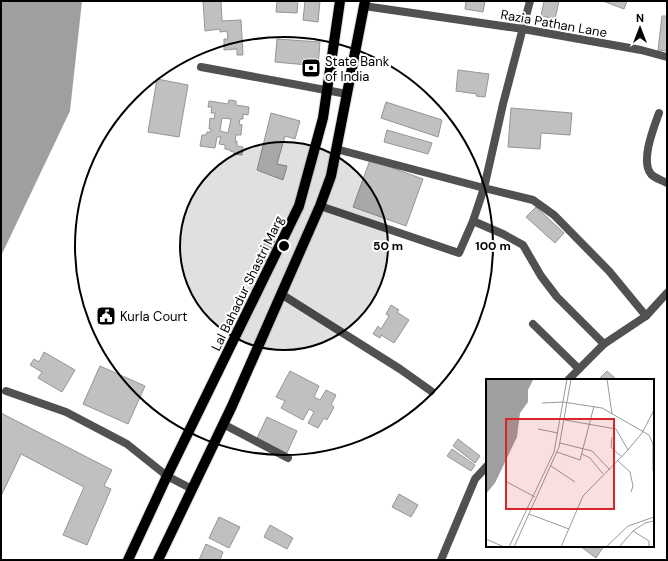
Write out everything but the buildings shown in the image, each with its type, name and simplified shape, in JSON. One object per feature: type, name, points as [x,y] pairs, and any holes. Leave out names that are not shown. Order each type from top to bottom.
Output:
[{"type":"main road","name":"Lal Bahadur Shastri Marg","points":[[128,560],[167,476],[299,206],[324,118],[340,1]]},
{"type":"main road","points":[[158,560],[223,424],[320,206],[331,176],[364,3]]},
{"type":"street","points":[[320,206],[459,253],[473,221],[484,188],[503,104],[530,1]]},
{"type":"street","name":"Razia Pathan Lane","points":[[364,3],[641,50],[667,58]]},
{"type":"street","points":[[201,67],[327,92],[347,94]]},
{"type":"street","points":[[659,113],[649,142],[646,164],[651,174],[667,183]]},
{"type":"street","points":[[336,149],[533,200],[554,215],[609,271],[646,316]]},
{"type":"street","points":[[473,221],[503,234],[523,245],[541,276],[557,297],[604,344]]},
{"type":"street","points":[[569,379],[604,344],[646,316],[667,293]]},
{"type":"street","points":[[281,294],[400,369],[431,391]]},
{"type":"street","points":[[533,324],[579,369]]},
{"type":"street","points":[[6,391],[66,412],[127,444],[167,476],[192,488]]},
{"type":"street","points":[[223,424],[288,458]]},
{"type":"street","points":[[441,560],[475,479],[486,467]]},
{"type":"shaded area","points":[[1,1],[82,1],[70,111],[1,256]]},
{"type":"place","name":"State Bank of India","points":[[311,68]]},
{"type":"place","name":"Kurla Court","points":[[106,316]]}]
